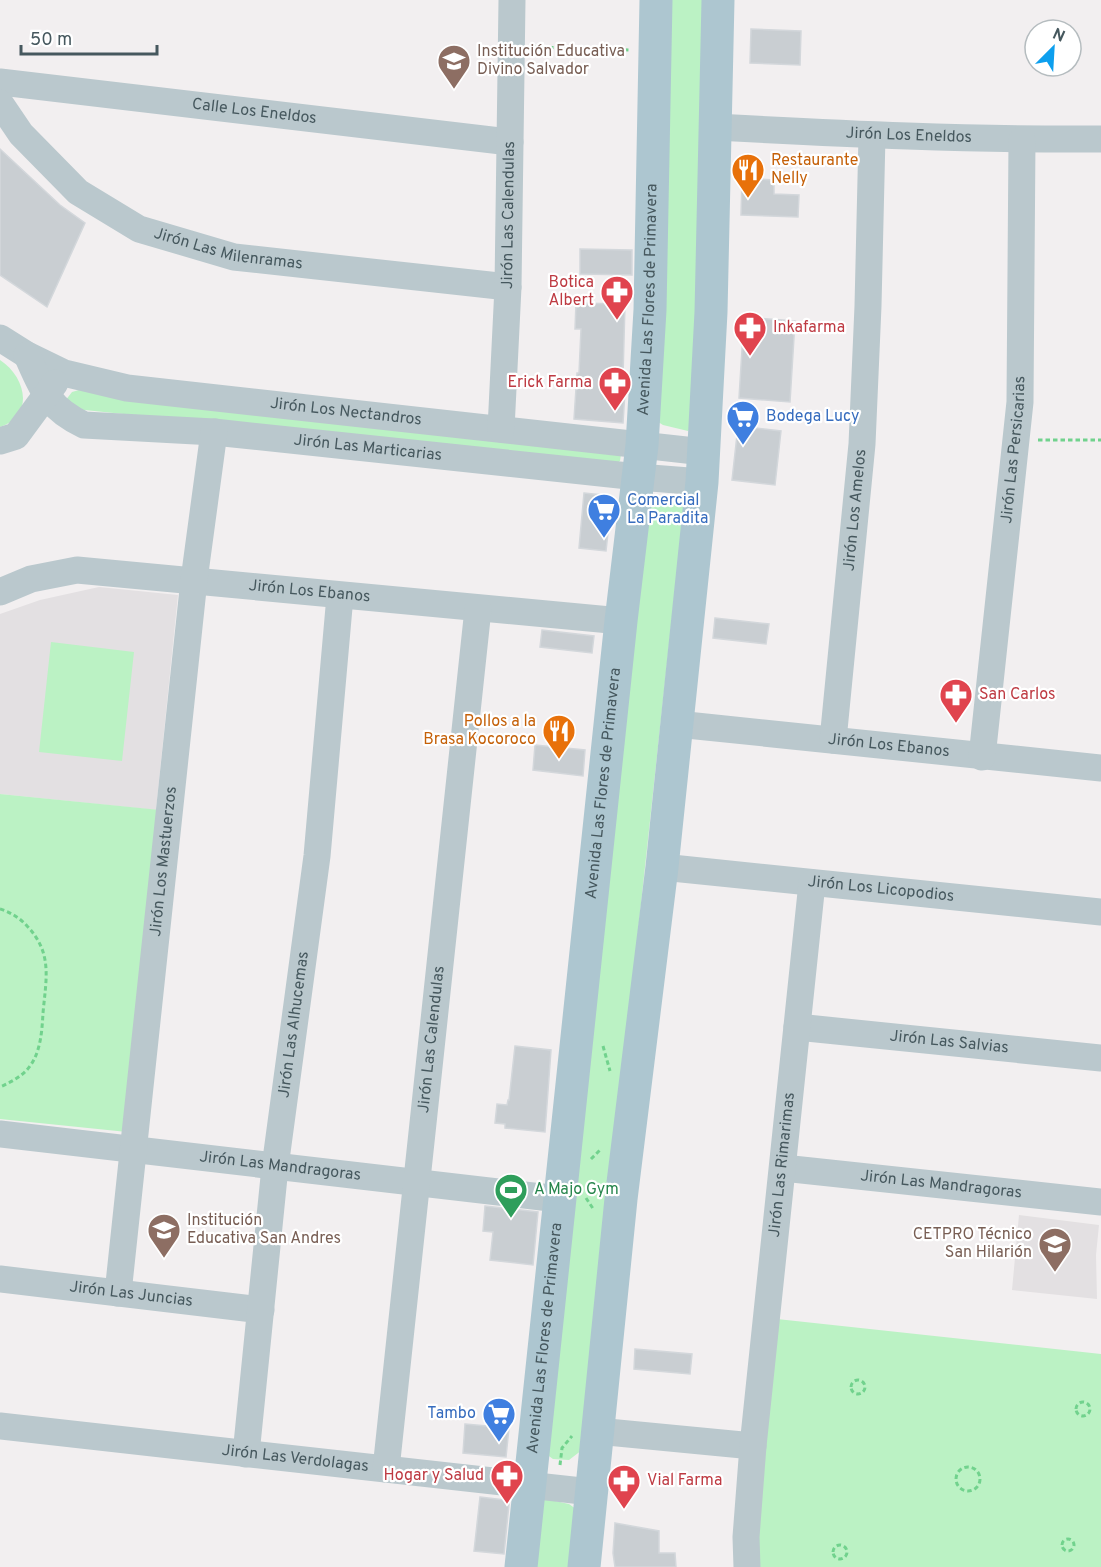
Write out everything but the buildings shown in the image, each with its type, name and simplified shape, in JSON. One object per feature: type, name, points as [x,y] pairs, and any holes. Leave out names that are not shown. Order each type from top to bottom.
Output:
[{"type":"main road","name":"Avenida Las Flores de Primavera","points":[[521,1567],[621,621],[642,445],[650,310],[656,0]]},
{"type":"main road","points":[[584,1567],[621,1199],[662,867],[703,467],[711,312],[718,0]]},
{"type":"street","name":"Jirón Las Calendulas","points":[[501,429],[508,288],[512,0]]},
{"type":"street","name":"Calle Los Eneldos","points":[[0,82],[510,142]]},
{"type":"street","name":"Jirón Las Milenramas","points":[[0,103],[21,134],[78,192],[139,229],[234,257],[508,288]]},
{"type":"street","name":"Jirón Los Eneldos","points":[[715,127],[872,136],[1022,140],[1101,139]]},
{"type":"street","name":"Jirón Los Amelos","points":[[833,740],[862,444],[872,136]]},
{"type":"street","name":"Jirón Las Persicarias","points":[[982,757],[1020,402],[1022,140]]},
{"type":"street","name":"Jirón Los Nectandros","points":[[0,338],[27,355],[63,372],[127,388],[642,445],[703,467]]},
{"type":"street","name":"Jirón Las Marticarias","points":[[27,355],[45,394],[66,416],[84,425],[214,432],[638,477],[703,467]]},
{"type":"street","points":[[0,441],[15,436],[63,372]]},
{"type":"street","name":"Jirón Los Mastuerzos","points":[[118,1293],[194,580],[214,432]]},
{"type":"street","name":"Jirón Los Ebanos","points":[[0,592],[31,579],[77,570],[621,621]]},
{"type":"street","name":"Jirón Las Alhucemas","points":[[246,1454],[275,1167],[317,856],[340,596]]},
{"type":"street","name":"Jirón Las Calendulas","points":[[386,1469],[478,609]]},
{"type":"street","name":"Jirón Los Ebanos","points":[[677,724],[1101,768]]},
{"type":"street","name":"Jirón Los Licopodios","points":[[662,867],[1101,912]]},
{"type":"street","name":"Jirón Las Rimarimas","points":[[747,1567],[746,1537],[753,1446],[812,883]]},
{"type":"street","name":"Jirón Las Salvias","points":[[797,1027],[1101,1058]]},
{"type":"street","name":"Jirón Las Mandragoras","points":[[0,1134],[559,1199]]},
{"type":"street","name":"Jirón Las Mandragoras","points":[[783,1168],[1101,1202]]},
{"type":"street","name":"Jirón Las Juncias","points":[[0,1279],[261,1310]]},
{"type":"street","name":"Jirón Las Verdolagas","points":[[0,1426],[591,1492]]},
{"type":"street","points":[[597,1431],[753,1446]]},
{"type":"path","points":[[511,46],[655,50]]},
{"type":"path","points":[[1016,440],[1101,440]]},
{"type":"path","points":[[0,909],[8,911],[36,935],[47,964],[42,1030],[38,1049],[30,1066],[15,1079],[0,1087]]},
{"type":"path","points":[[858,1379],[863,1381],[866,1386],[864,1392],[853,1393],[851,1389],[853,1382],[858,1379]]},
{"type":"path","points":[[1085,1401],[1089,1405],[1089,1412],[1086,1415],[1079,1415],[1077,1412],[1076,1407],[1079,1402],[1085,1401]]},
{"type":"path","points":[[968,1467],[977,1471],[980,1482],[977,1487],[967,1490],[958,1485],[957,1475],[963,1468],[968,1467]]},
{"type":"path","points":[[1072,1539],[1074,1548],[1065,1551],[1062,1548],[1063,1540],[1072,1539]]},
{"type":"path","points":[[843,1545],[846,1548],[847,1556],[843,1559],[834,1556],[835,1547],[843,1545]]},
{"type":"shaded area","points":[[99,587],[178,595],[156,810],[0,794],[0,614],[40,600]]},
{"type":"shaded area","name":"CETPRO Técnico San Hilarión","points":[[1019,1215],[1099,1225],[1096,1255],[1097,1299],[1012,1290]]},
{"type":"green space","points":[[666,0],[708,0],[696,421],[688,431],[663,425],[655,420]]},
{"type":"green space","points":[[0,360],[16,376],[23,395],[18,414],[0,427]]},
{"type":"green space","points":[[79,390],[621,454],[620,461],[614,465],[75,409],[65,401],[72,392]]},
{"type":"green space","points":[[650,499],[679,502],[684,506],[582,1450],[569,1460],[553,1459],[546,1454]]},
{"type":"green space","points":[[51,642],[134,652],[122,761],[39,752]]},
{"type":"green space","points":[[0,794],[160,810],[127,1132],[0,1119]]},
{"type":"green space","points":[[777,1319],[1101,1354],[1101,1567],[757,1567],[755,1559]]},
{"type":"green space","points":[[546,1499],[569,1504],[576,1509],[571,1567],[529,1567],[539,1503]]},
{"type":"place","name":"Institución Educativa Divino Salvador","points":[[454,90]]},
{"type":"place","name":"Restaurante Nelly","points":[[748,199]]},
{"type":"place","name":"Botica Albert","points":[[617,321]]},
{"type":"place","name":"Inkafarma","points":[[750,357]]},
{"type":"place","name":"Erick Farma","points":[[615,412]]},
{"type":"place","name":"Bodega Lucy","points":[[743,446]]},
{"type":"place","name":"Comercial La Paradita","points":[[604,539]]},
{"type":"place","name":"San Carlos","points":[[956,724]]},
{"type":"place","name":"Pollos a la Brasa Kocoroco","points":[[559,760]]},
{"type":"place","name":"A Majo Gym","points":[[511,1219]]},
{"type":"place","name":"Institución Educativa San Andres","points":[[164,1259]]},
{"type":"place","name":"CETPRO Técnico San Hilarión","points":[[1055,1273]]},
{"type":"place","name":"Tambo","points":[[499,1443]]},
{"type":"place","name":"Hogar y Salud","points":[[507,1505]]},
{"type":"place","name":"Vial Farma","points":[[624,1510]]}]
